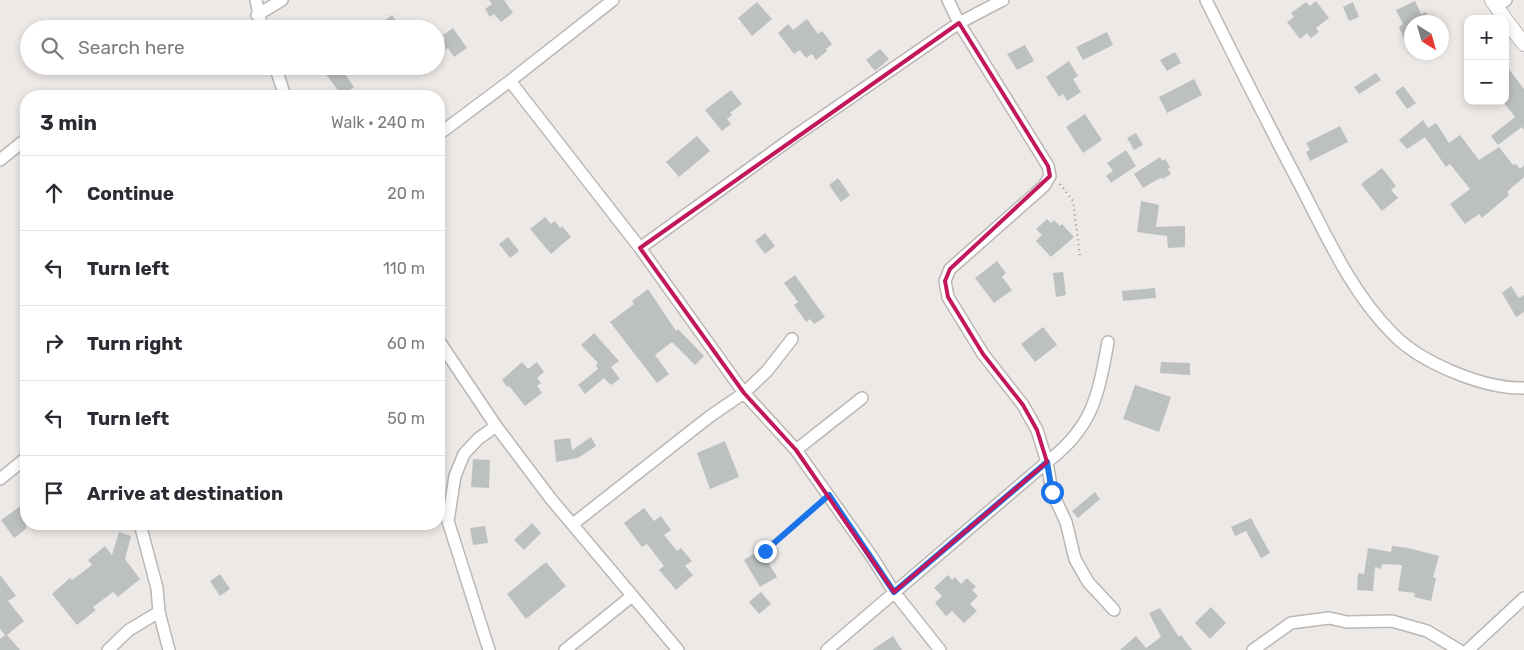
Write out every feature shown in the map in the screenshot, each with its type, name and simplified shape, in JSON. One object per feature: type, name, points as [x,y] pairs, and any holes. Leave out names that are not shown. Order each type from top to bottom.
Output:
[{"type":"street","points":[[256,0],[259,20]]},
{"type":"street","points":[[257,15],[282,0]]},
{"type":"street","points":[[948,0],[959,23],[1048,166],[1050,176],[1044,186],[950,269],[945,281],[948,297],[983,354],[1023,405],[1037,430],[1047,462],[1052,492],[1066,522],[1074,559],[1088,582],[1114,610]]},
{"type":"street","points":[[640,248],[792,138],[959,23],[1003,0]]},
{"type":"street","points":[[1206,0],[1346,272],[1382,321],[1401,340],[1423,357],[1450,372],[1492,383],[1524,388]]},
{"type":"street","points":[[445,130],[510,82],[609,1]]},
{"type":"street","points":[[1498,2],[1503,15]]},
{"type":"street","points":[[1509,24],[1524,44]]},
{"type":"street","points":[[278,75],[282,90]]},
{"type":"street","points":[[510,82],[640,248],[744,393],[796,450],[829,495],[894,592],[940,650]]},
{"type":"street","points":[[0,160],[20,145]]},
{"type":"street","points":[[573,524],[708,417],[744,393],[768,371],[792,339]]},
{"type":"street","points":[[827,650],[1076,436],[1090,414],[1099,390],[1108,342]]},
{"type":"street","points":[[445,350],[496,426],[573,524],[678,650]]},
{"type":"street","points":[[796,450],[862,398]]},
{"type":"street","points":[[489,650],[448,521],[455,476],[464,454],[478,439],[496,426]]},
{"type":"street","points":[[0,479],[20,463]]},
{"type":"street","points":[[142,530],[157,588],[159,612],[168,650]]},
{"type":"street","points":[[565,650],[632,596]]},
{"type":"street","points":[[1468,650],[1524,598]]},
{"type":"street","points":[[108,650],[129,630],[159,612]]},
{"type":"street","points":[[1253,650],[1291,623],[1329,618],[1347,622],[1392,621],[1427,631],[1459,650]]},
{"type":"path","points":[[1050,176],[1064,187],[1073,201],[1080,256]]},
{"type":"path","points":[[765,551],[829,495]]},
{"type":"highlighted area","points":[[959,23],[1048,166],[1050,176],[950,269],[945,281],[948,297],[983,354],[1023,405],[1037,430],[1047,462],[894,592],[796,450],[744,393],[640,248]]},
{"type":"building","points":[[489,0],[504,0],[513,13],[501,22],[494,14],[490,17],[485,9],[492,4]]},
{"type":"building","points":[[1316,1],[1329,18],[1316,28],[1319,32],[1311,38],[1307,33],[1300,39],[1287,22],[1294,17],[1291,13],[1306,2],[1310,6]]},
{"type":"building","points":[[1415,1],[1421,14],[1426,12],[1428,15],[1404,15],[1404,39],[1399,27],[1403,24],[1396,10]]},
{"type":"building","points":[[757,2],[772,19],[752,36],[738,18]]},
{"type":"building","points":[[1353,2],[1359,17],[1349,21],[1343,7]]},
{"type":"building","points":[[392,15],[396,20],[385,20]]},
{"type":"building","points":[[807,19],[818,34],[822,31],[832,44],[816,60],[812,54],[806,58],[800,50],[794,54],[778,33],[788,24],[793,30]]},
{"type":"building","points":[[453,28],[467,48],[454,57],[448,48],[445,50],[445,34]]},
{"type":"building","points":[[1107,32],[1113,45],[1083,60],[1076,47]]},
{"type":"building","points":[[1025,45],[1034,61],[1017,70],[1007,54]]},
{"type":"building","points":[[880,49],[889,59],[875,71],[866,60]]},
{"type":"building","points":[[1175,52],[1181,63],[1167,71],[1160,60]]},
{"type":"building","points":[[1069,61],[1078,76],[1073,79],[1081,92],[1067,101],[1063,94],[1059,97],[1046,77]]},
{"type":"building","points":[[1509,69],[1524,89],[1524,130],[1522,127],[1498,145],[1491,136],[1515,117],[1506,105],[1509,105]]},
{"type":"building","points":[[1376,73],[1381,80],[1359,94],[1354,87]]},
{"type":"building","points":[[327,75],[345,75],[354,87],[350,90],[338,90]]},
{"type":"building","points":[[1194,79],[1202,95],[1167,113],[1159,97]]},
{"type":"building","points":[[1403,86],[1416,103],[1407,109],[1395,92]]},
{"type":"building","points":[[731,90],[742,104],[730,113],[732,115],[727,119],[731,124],[722,131],[705,110]]},
{"type":"building","points":[[1085,114],[1102,140],[1083,153],[1066,127]]},
{"type":"building","points":[[1423,120],[1428,128],[1436,123],[1449,143],[1460,135],[1479,160],[1499,147],[1513,165],[1516,164],[1520,169],[1524,165],[1524,177],[1507,192],[1509,195],[1482,218],[1479,214],[1465,224],[1450,204],[1470,189],[1450,164],[1446,167],[1425,137],[1407,149],[1399,140]]},
{"type":"building","points":[[1340,126],[1348,142],[1310,161],[1306,152],[1310,150],[1306,143]]},
{"type":"building","points":[[1136,133],[1143,145],[1134,150],[1127,138]]},
{"type":"building","points":[[697,136],[710,151],[679,177],[666,162]]},
{"type":"building","points":[[1126,150],[1136,166],[1111,183],[1106,176],[1113,171],[1107,163]]},
{"type":"building","points":[[1160,157],[1162,161],[1165,159],[1170,167],[1168,169],[1171,174],[1143,188],[1134,174]]},
{"type":"building","points":[[1382,168],[1396,186],[1391,190],[1398,198],[1382,211],[1361,184]]},
{"type":"building","points":[[838,178],[850,195],[841,202],[829,185]]},
{"type":"building","points":[[1141,201],[1159,205],[1156,227],[1185,226],[1185,247],[1168,248],[1167,236],[1137,232]]},
{"type":"building","points":[[545,217],[551,224],[555,221],[560,228],[562,226],[571,237],[551,254],[530,229]]},
{"type":"building","points":[[1047,219],[1051,223],[1054,220],[1060,226],[1062,224],[1074,237],[1051,257],[1036,241],[1042,235],[1036,229]]},
{"type":"building","points":[[765,233],[775,246],[765,254],[755,241]]},
{"type":"building","points":[[508,237],[519,251],[510,258],[499,244]]},
{"type":"building","points":[[997,261],[1006,273],[1002,277],[1012,290],[994,303],[975,278]]},
{"type":"building","points":[[1063,272],[1066,295],[1056,297],[1053,273]]},
{"type":"building","points":[[795,275],[825,317],[814,324],[810,319],[806,322],[794,305],[798,302],[784,283]]},
{"type":"building","points":[[1511,286],[1519,298],[1524,295],[1524,312],[1516,317],[1502,293]]},
{"type":"building","points":[[1155,288],[1156,298],[1123,301],[1122,291]]},
{"type":"building","points":[[648,289],[676,331],[678,329],[704,356],[695,365],[672,342],[655,355],[669,374],[657,383],[610,322],[634,304],[632,301]]},
{"type":"building","points":[[1043,327],[1057,345],[1035,362],[1021,344]]},
{"type":"building","points":[[594,333],[619,361],[611,367],[620,379],[611,385],[604,378],[585,394],[578,385],[598,369],[596,365],[598,363],[581,345]]},
{"type":"building","points":[[522,362],[528,369],[537,362],[544,372],[537,378],[541,383],[537,386],[542,393],[525,406],[502,380]]},
{"type":"building","points":[[1161,362],[1190,363],[1190,375],[1160,373]]},
{"type":"building","points":[[1135,385],[1171,397],[1159,432],[1123,419]]},
{"type":"building","points":[[591,437],[596,446],[578,458],[556,462],[554,440],[570,438],[572,450]]},
{"type":"building","points":[[725,441],[739,477],[710,489],[697,453]]},
{"type":"building","points":[[473,459],[490,460],[489,488],[471,487]]},
{"type":"building","points":[[1095,492],[1100,499],[1078,518],[1072,511]]},
{"type":"building","points":[[20,506],[20,530],[25,530],[14,538],[1,520]]},
{"type":"building","points":[[644,508],[654,521],[661,516],[671,530],[664,535],[677,551],[681,548],[692,561],[685,566],[693,575],[676,590],[659,570],[664,566],[647,544],[642,547],[624,523]]},
{"type":"building","points":[[1251,518],[1270,553],[1261,558],[1246,531],[1235,536],[1231,527]]},
{"type":"building","points":[[532,523],[541,533],[524,550],[514,540]]},
{"type":"building","points":[[485,526],[488,543],[473,545],[470,528]]},
{"type":"building","points":[[119,532],[131,536],[125,559],[140,579],[118,597],[113,592],[93,607],[96,610],[77,625],[52,594],[70,578],[72,580],[92,565],[88,560],[105,546],[112,555]]},
{"type":"building","points":[[1392,546],[1439,556],[1433,577],[1436,578],[1431,601],[1414,597],[1415,593],[1398,591],[1402,565],[1382,564],[1381,569],[1375,567],[1373,591],[1357,590],[1358,573],[1364,574],[1368,548],[1391,552]]},
{"type":"building","points":[[755,553],[760,562],[766,559],[777,577],[760,587],[744,560]]},
{"type":"building","points":[[546,562],[566,586],[526,619],[507,594]]},
{"type":"building","points":[[220,574],[230,589],[220,596],[210,581]]},
{"type":"building","points":[[0,575],[16,596],[8,601],[24,621],[7,635],[20,650],[0,650],[0,639],[5,635],[0,629]]},
{"type":"building","points":[[948,575],[952,580],[955,577],[961,584],[967,578],[976,587],[972,590],[978,596],[970,604],[977,611],[964,623],[952,611],[946,616],[935,603],[942,596],[934,588]]},
{"type":"building","points":[[761,592],[771,604],[759,614],[749,602]]},
{"type":"building","points":[[1211,607],[1226,623],[1210,639],[1195,623]]},
{"type":"building","points":[[1160,608],[1179,637],[1181,635],[1192,650],[1120,650],[1136,636],[1146,648],[1161,637],[1149,613]]},
{"type":"building","points":[[893,636],[902,650],[872,650]]},
{"type":"route","points":[[765,551],[829,495],[894,592],[1041,470],[1047,462],[1052,492]]}]
